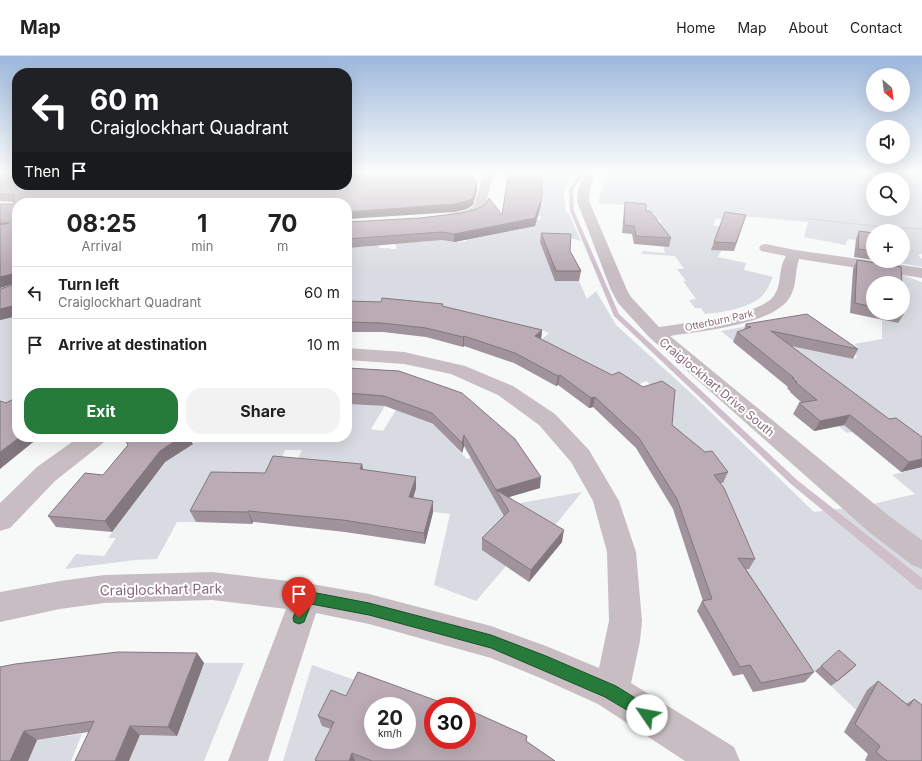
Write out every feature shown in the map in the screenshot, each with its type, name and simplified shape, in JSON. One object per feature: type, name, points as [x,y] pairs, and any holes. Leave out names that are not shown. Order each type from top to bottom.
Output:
[{"type":"street","points":[[440,218],[465,215],[480,208],[481,204]]},
{"type":"street","name":"Craiglockhart Drive South","points":[[584,204],[622,294],[634,311],[655,333],[879,524],[922,556]]},
{"type":"street","points":[[766,248],[795,254],[922,273]]},
{"type":"street","name":"Otterburn Park","points":[[655,333],[740,318],[763,311],[773,305],[783,294],[788,281],[791,259],[795,254]]},
{"type":"street","points":[[352,354],[409,358],[433,363],[477,377],[519,398],[557,428],[574,446],[589,467],[602,490],[613,516],[621,545],[626,578],[626,613],[621,651],[610,691]]},
{"type":"street","points":[[0,520],[46,474],[88,442]]},
{"type":"street","name":"Craiglockhart Park","points":[[0,607],[60,595],[104,589],[212,586],[306,597],[376,610],[491,642],[610,691],[720,761]]},
{"type":"street","points":[[248,761],[306,597]]},
{"type":"path","points":[[803,218],[873,226],[922,229]]},
{"type":"shaded area","points":[[540,204],[565,204],[566,212],[569,214],[581,241],[567,237],[555,281],[579,281],[587,299],[596,291],[616,325],[692,394],[814,512],[869,505],[915,494],[892,475],[922,467],[922,724],[897,715],[867,690],[856,710],[831,686],[850,671],[833,655],[815,671],[794,665],[721,568],[748,569],[709,485],[723,483],[661,428],[669,399],[646,381],[629,389],[534,346],[549,333],[538,329],[530,337],[352,315],[352,240],[357,239],[359,247],[368,246],[378,242],[379,248],[390,249],[397,249],[394,241],[421,240],[422,242],[456,236],[459,242],[467,241],[464,235],[502,218],[540,220],[541,216],[533,216],[536,208],[541,208]]},
{"type":"shaded area","points":[[610,204],[866,204],[866,216],[910,216],[910,204],[922,204],[922,254],[918,255],[922,259],[922,267],[910,265],[910,224],[866,224],[866,241],[848,239],[845,245],[804,237],[808,222],[740,216],[724,220],[716,218],[713,225],[720,227],[724,245],[718,257],[746,263],[744,270],[773,277],[764,294],[750,304],[735,309],[705,314],[701,308],[695,308],[689,300],[696,299],[683,281],[686,281],[677,269],[684,269],[675,256],[643,254],[642,251],[665,253],[661,238],[661,220],[644,218],[624,210],[624,205]]},
{"type":"shaded area","points":[[876,272],[905,276],[883,276]]},
{"type":"shaded area","points":[[910,278],[922,282],[922,453],[889,428],[856,435],[852,432],[847,433],[721,331],[753,325],[783,348],[805,344],[852,359],[856,358],[857,356],[849,350],[859,348],[854,344],[882,339],[882,320],[898,323],[898,320],[910,320]]},
{"type":"shaded area","points":[[12,317],[12,410],[0,409],[0,320]]},
{"type":"shaded area","points":[[352,404],[385,406],[371,429],[383,431],[396,410],[434,425],[467,459],[471,458],[499,507],[582,492],[548,534],[482,550],[506,566],[476,601],[434,585],[450,514],[433,512],[430,524],[406,521],[285,484],[302,450],[285,450],[269,484],[196,522],[177,522],[157,559],[135,560],[65,569],[76,554],[104,556],[116,538],[108,538],[162,464],[195,442],[352,442]]},
{"type":"shaded area","points":[[204,663],[244,663],[204,761],[129,761],[140,735],[177,736]]},
{"type":"shaded area","points":[[312,665],[361,682],[323,761],[283,761]]},
{"type":"shaded area","points":[[82,734],[71,761],[28,761],[37,740]]},
{"type":"building","points":[[0,204],[12,204],[12,274],[0,277],[0,225],[9,223],[0,223]]},
{"type":"building","points":[[352,204],[455,204],[352,212]]},
{"type":"building","points":[[486,204],[494,204],[502,215],[504,204],[540,204],[535,218],[454,234],[442,232],[352,239],[352,222],[420,218],[462,213],[477,209]]},
{"type":"building","points":[[625,204],[646,204],[646,211],[650,211],[671,238],[636,236],[634,226],[624,225]]},
{"type":"building","points":[[725,212],[746,215],[736,243],[714,242]]},
{"type":"building","points":[[859,231],[866,232],[866,250],[858,249]]},
{"type":"building","points":[[541,233],[571,234],[570,251],[581,271],[556,271]]},
{"type":"building","points":[[857,260],[866,261],[866,268],[901,268],[902,276],[866,276],[866,305],[855,303]]},
{"type":"building","points":[[12,285],[12,306],[0,309],[0,289]]},
{"type":"building","points":[[382,298],[443,304],[442,306],[542,330],[535,336],[612,375],[619,372],[643,387],[662,381],[675,390],[672,425],[705,452],[712,451],[728,472],[714,475],[724,488],[755,559],[738,558],[814,672],[761,683],[750,665],[740,667],[702,601],[712,599],[677,499],[639,438],[595,397],[591,398],[560,375],[558,376],[515,353],[464,336],[426,328],[382,323],[352,322],[352,301],[381,302]]},
{"type":"building","points":[[807,314],[858,349],[771,331],[889,419],[896,418],[922,437],[922,459],[909,462],[850,415],[820,421],[799,403],[817,400],[795,382],[797,382],[792,378],[794,378],[737,332],[751,327],[746,326],[746,324]]},
{"type":"building","points":[[352,368],[399,371],[462,393],[515,439],[541,477],[496,490],[464,435],[462,443],[432,413],[384,396],[352,393]]},
{"type":"building","points":[[12,400],[12,442],[13,442],[0,452],[0,401],[6,403]]},
{"type":"building","points":[[126,442],[174,442],[160,451],[105,521],[48,516],[85,473],[103,475],[128,445]]},
{"type":"building","points":[[273,456],[362,464],[360,469],[416,477],[409,497],[433,501],[424,533],[343,520],[248,511],[190,511],[211,472],[265,473]]},
{"type":"building","points":[[496,490],[564,530],[531,570],[482,538],[509,511]]},
{"type":"building","points":[[839,650],[856,665],[837,681],[821,666]]},
{"type":"building","points":[[118,652],[197,653],[168,727],[130,726],[115,761],[75,761],[94,721],[24,731],[10,761],[0,761],[0,667]]},
{"type":"building","points":[[358,672],[426,697],[424,697],[424,749],[476,749],[476,713],[527,736],[526,741],[555,761],[372,761],[352,753],[349,761],[317,761],[315,760],[334,722],[318,716],[331,690],[346,696]]},
{"type":"building","points":[[878,681],[909,706],[914,699],[922,705],[922,761],[887,761],[876,752],[880,746],[855,724]]},
{"type":"waterway","points":[[572,204],[572,211],[616,315],[794,482],[922,585]]},
{"type":"route","points":[[299,618],[306,597],[369,609],[432,625],[491,642],[546,664],[610,691],[647,715]]}]
